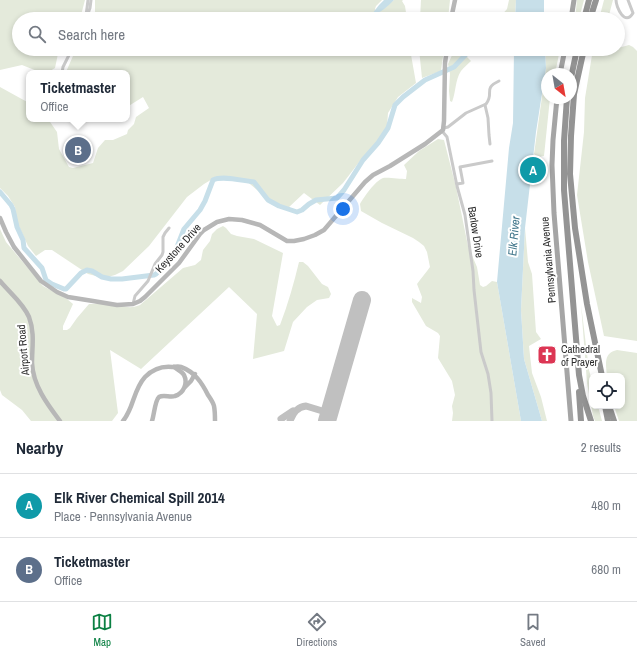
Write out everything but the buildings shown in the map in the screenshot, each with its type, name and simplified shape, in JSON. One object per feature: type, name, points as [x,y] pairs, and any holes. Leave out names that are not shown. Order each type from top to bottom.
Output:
[{"type":"highway","points":[[586,12],[590,0]]},
{"type":"highway","points":[[592,12],[596,0]]},
{"type":"highway","points":[[573,68],[576,56]]},
{"type":"highway","points":[[582,56],[574,94],[570,174],[575,228],[600,373]]},
{"type":"highway","points":[[567,104],[564,141],[564,183],[582,421]]},
{"type":"highway","points":[[579,374],[583,396],[591,421]]},
{"type":"highway","points":[[606,409],[608,421]]},
{"type":"highway","points":[[610,409],[614,421]]},
{"type":"main road","points":[[572,12],[574,0]]},
{"type":"main road","points":[[561,68],[564,56]]},
{"type":"main road","name":"Pennsylvania Avenue","points":[[556,104],[552,165],[554,214],[571,421]]},
{"type":"street","points":[[87,12],[88,0]]},
{"type":"street","points":[[89,12],[91,0]]},
{"type":"street","points":[[452,12],[455,0]]},
{"type":"street","points":[[616,0],[616,5],[620,12]]},
{"type":"street","points":[[625,17],[632,16],[633,13],[628,0]]},
{"type":"street","points":[[62,70],[68,56]]},
{"type":"street","name":"Barlow Drive","points":[[446,56],[443,129],[447,137],[465,215],[473,271],[481,352],[488,374],[491,393],[493,412],[492,421]]},
{"type":"street","points":[[490,144],[488,118],[484,105],[489,101],[491,86],[499,80]]},
{"type":"street","name":"Keystone Drive","points":[[133,304],[145,297],[177,264],[200,234],[217,222],[231,219],[247,220],[260,225],[289,241],[300,240],[322,232],[367,179],[421,147],[466,113],[484,105]]},
{"type":"street","points":[[457,184],[463,183],[460,167],[492,161]]},
{"type":"street","points":[[0,218],[14,247],[41,281],[68,297],[117,305],[133,304],[136,294],[150,278],[156,262],[163,254],[163,237],[169,228]]},
{"type":"street","name":"Airport Road","points":[[0,281],[20,302],[28,316],[33,334],[32,361],[34,376],[43,397],[60,421]]},
{"type":"street","points":[[123,421],[131,409],[138,386],[144,378],[156,369],[164,367],[182,367],[195,374],[202,383],[214,406],[215,421]]},
{"type":"street","points":[[174,367],[184,375],[186,382],[185,387]]},
{"type":"street","points":[[152,421],[158,398],[162,396],[177,396],[190,383],[195,374]]},
{"type":"street","points":[[190,383],[202,383]]},
{"type":"green space","points":[[0,0],[85,0],[82,12],[12,12],[12,56],[58,56],[55,68],[52,70],[34,70],[22,65],[0,70]]},
{"type":"green space","points":[[95,0],[382,0],[376,6],[375,9],[376,12],[95,12]]},
{"type":"green space","points":[[394,0],[403,0],[402,1],[406,12],[378,12]]},
{"type":"green space","points":[[421,0],[450,0],[449,12],[420,12]]},
{"type":"green space","points":[[509,0],[516,0],[515,12],[504,12],[507,9]]},
{"type":"green space","points":[[577,0],[584,0],[581,12],[576,12]]},
{"type":"green space","points":[[604,0],[613,0],[610,12],[601,12]]},
{"type":"green space","points":[[629,45],[637,51],[637,341],[604,336],[588,262],[577,195],[584,132],[585,98],[592,56],[625,56],[625,46]]},
{"type":"green space","points":[[73,56],[411,56],[416,83],[398,97],[388,113],[387,126],[380,139],[343,183],[320,205],[304,193],[288,208],[272,204],[245,180],[214,178],[187,197],[149,246],[123,271],[104,278],[88,274],[52,250],[45,250],[36,256],[28,246],[17,222],[15,207],[8,196],[0,188],[0,87],[26,101],[26,122],[50,122],[57,132],[59,149],[69,167],[73,168],[93,163],[98,148],[105,140],[113,140],[127,134],[128,130],[134,124],[136,117],[149,108],[143,97],[130,105],[130,70],[67,70]]},
{"type":"green space","points":[[420,56],[443,56],[441,71],[422,78]]},
{"type":"green space","points":[[452,56],[466,56],[471,61],[459,75],[452,102],[450,101],[450,74],[448,64]]},
{"type":"green space","points":[[545,56],[559,56],[556,68],[546,68]]},
{"type":"green space","points":[[541,104],[549,104],[544,156],[538,157],[534,154]]},
{"type":"green space","points":[[438,139],[444,140],[456,187],[468,246],[477,267],[480,285],[483,287],[492,281],[497,282],[521,421],[452,421],[452,406],[455,395],[452,381],[438,358],[440,336],[438,333],[426,326],[412,302],[412,298],[421,303],[422,297],[417,284],[430,267],[427,252],[424,246],[413,238],[361,211],[360,204],[377,182],[383,178],[406,179],[407,171],[404,165],[419,151]]},
{"type":"green space","points":[[223,226],[231,234],[254,239],[283,253],[272,316],[277,326],[280,325],[286,309],[299,262],[303,262],[308,266],[322,284],[328,287],[331,294],[329,298],[317,300],[307,307],[293,322],[284,351],[253,359],[257,314],[229,287],[141,369],[110,350],[118,413],[112,421],[31,421],[22,410],[2,395],[0,390],[0,229],[6,242],[43,286],[67,299],[73,304],[63,326],[63,330],[67,330],[89,304],[109,304],[129,307],[140,305],[183,268],[195,265],[201,260],[203,250],[210,241],[212,234]]},
{"type":"green space","points":[[525,228],[528,262],[532,274],[536,332],[541,339],[529,346],[532,373],[541,397],[547,421],[542,421],[524,359],[521,310]]},
{"type":"green space","points":[[581,304],[590,373],[589,394]]},
{"type":"green space","points":[[617,350],[637,353],[637,421],[619,421],[615,409],[625,409],[625,373],[607,373],[607,356],[613,351]]},
{"type":"green space","points":[[592,409],[599,409],[602,421],[595,421]]},
{"type":"water","points":[[384,0],[394,0],[381,11],[374,12]]},
{"type":"water","points":[[516,0],[544,0],[544,12],[515,12]]},
{"type":"water","name":"Elk River","points":[[514,56],[545,56],[546,68],[541,68],[541,100],[525,228],[521,310],[524,359],[542,421],[521,421],[497,282],[509,148],[513,123]]},
{"type":"waterway","points":[[0,192],[13,209],[17,227],[23,240],[24,248],[42,268],[46,280],[52,284],[66,289],[81,273],[87,270],[92,271],[102,277],[111,279],[154,275],[168,262],[175,252],[184,229],[200,210],[213,180],[227,178],[254,182],[268,200],[279,206],[297,212],[316,200],[337,198],[344,190],[363,160],[378,143],[388,128],[395,105],[425,80],[454,67],[464,56]]},
{"type":"taxiway","points":[[290,421],[292,415],[296,411],[306,406],[329,413]]},
{"type":"taxiway","points":[[281,419],[293,411]]},
{"type":"runway","points":[[327,421],[362,300]]},
{"type":"place","name":"Ticketmaster","points":[[78,150]]},
{"type":"place","name":"Elk River Chemical Spill 2014","points":[[533,170]]},
{"type":"place","name":"Cathedral of Prayer","points":[[547,355]]}]
